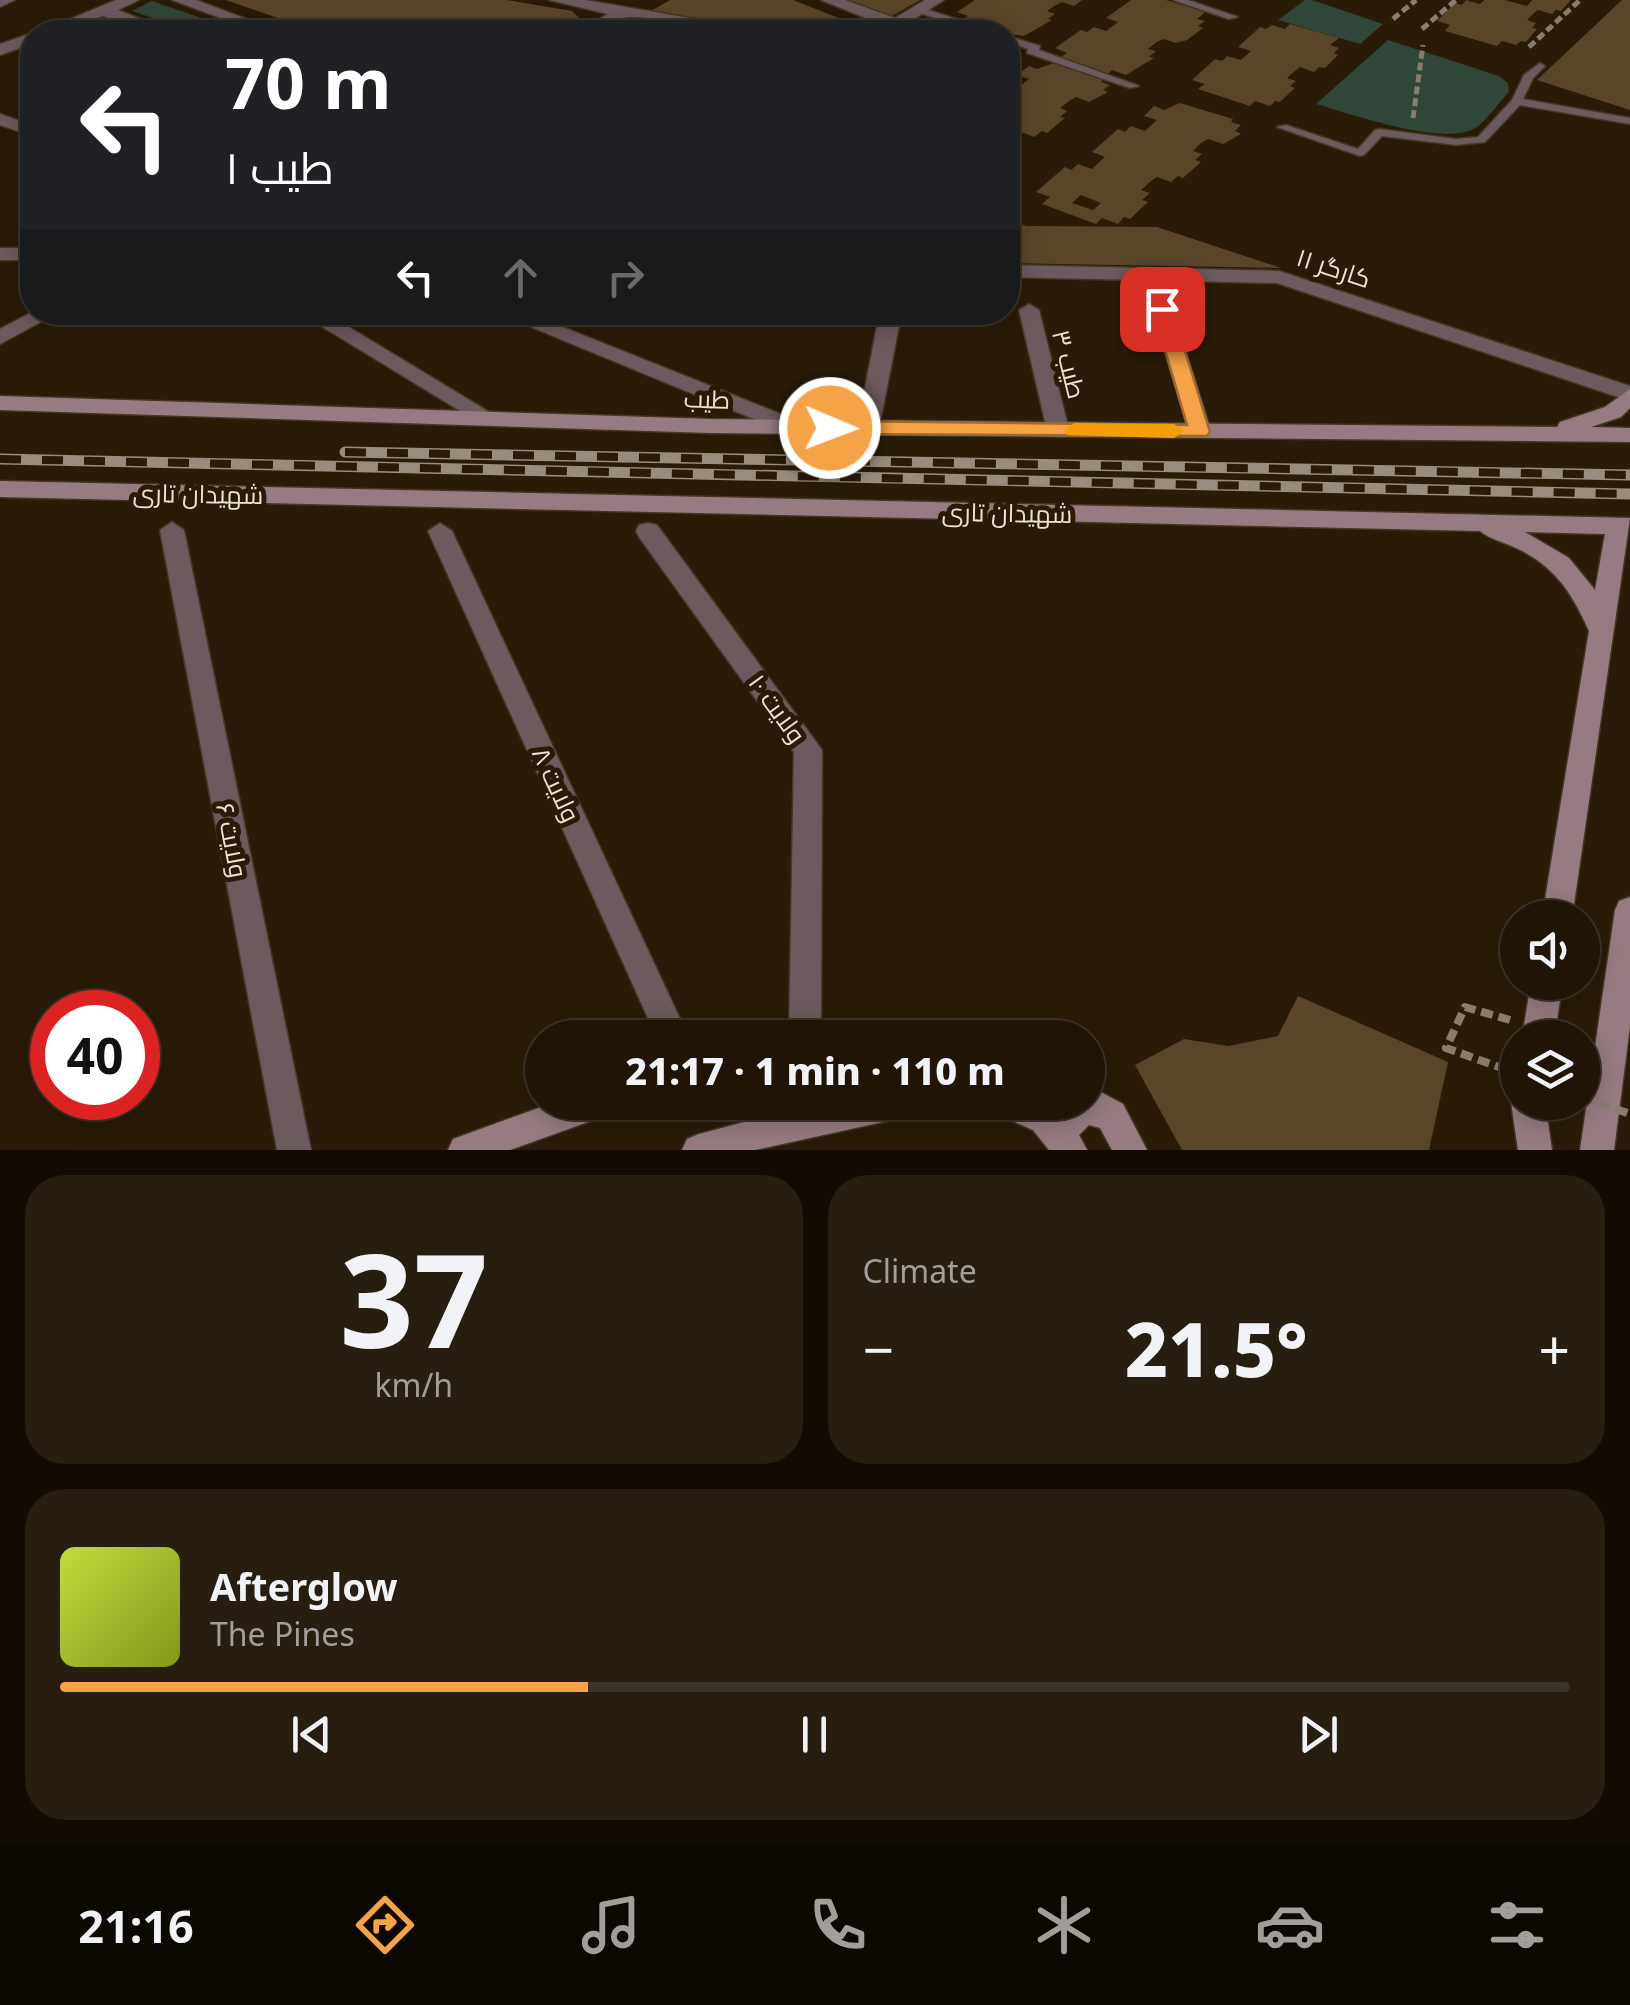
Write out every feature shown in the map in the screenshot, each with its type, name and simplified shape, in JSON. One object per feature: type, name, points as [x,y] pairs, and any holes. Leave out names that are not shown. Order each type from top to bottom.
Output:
[{"type":"street","points":[[0,2],[8,0]]},
{"type":"street","points":[[80,20],[132,0]]},
{"type":"street","points":[[180,0],[238,20]]},
{"type":"street","points":[[557,0],[666,20]]},
{"type":"street","points":[[608,20],[646,0]]},
{"type":"street","points":[[829,0],[873,20]]},
{"type":"street","points":[[902,20],[936,0]]},
{"type":"street","points":[[104,11],[130,20]]},
{"type":"street","name":"کارگر ۱۱","points":[[1020,271],[1278,277],[1630,395]]},
{"type":"street","points":[[1162,309],[1200,432]]},
{"type":"street","name":"طیب ۳","points":[[1029,310],[1058,430]]},
{"type":"street","points":[[0,338],[24,325]]},
{"type":"street","points":[[330,325],[488,418]]},
{"type":"street","points":[[538,325],[793,427]]},
{"type":"street","points":[[868,428],[888,326]]},
{"type":"street","points":[[1534,435],[1613,412],[1630,395]]},
{"type":"street","name":"طیب","points":[[0,403],[793,427],[1534,435]]},
{"type":"street","points":[[1534,435],[1630,435]]},
{"type":"street","name":"شهیدان تاری","points":[[0,489],[1624,526],[1621,564],[1602,635],[1560,900]]},
{"type":"street","points":[[1467,522],[1503,533],[1558,560],[1576,578],[1593,605],[1602,635]]},
{"type":"street","name":"ولایت ۶","points":[[172,530],[294,1150]]},
{"type":"street","name":"ولایت ۸","points":[[440,531],[665,1020]]},
{"type":"street","name":"ولایت ۱۰","points":[[648,531],[808,750],[805,1020]]},
{"type":"street","points":[[1597,1150],[1630,910]]},
{"type":"street","points":[[1105,1115],[1130,1150]]},
{"type":"street","points":[[465,1150],[550,1120]]},
{"type":"street","points":[[699,1150],[809,1120]]},
{"type":"street","points":[[1045,1120],[1067,1147]]},
{"type":"street","points":[[1067,1147],[1062,1135],[1069,1120]]},
{"type":"street","points":[[1531,1120],[1535,1150]]},
{"type":"lane","points":[[1178,0],[1233,18]]},
{"type":"lane","points":[[918,10],[949,20]]},
{"type":"lane","points":[[1020,44],[1134,86]]},
{"type":"lane","points":[[1282,127],[1360,153],[1379,132],[1481,140],[1517,100],[1528,77],[1540,66]]},
{"type":"lane","points":[[1517,100],[1630,121]]},
{"type":"path","points":[[1393,19],[1416,0]]},
{"type":"path","points":[[1422,28],[1456,0]]},
{"type":"path","points":[[1516,58],[1580,0]]},
{"type":"path","points":[[1410,136],[1423,46]]},
{"type":"path","points":[[1465,1006],[1446,1048],[1500,1068]]},
{"type":"path","points":[[1600,1103],[1630,1114]]},
{"type":"green space","points":[[1305,0],[1383,24],[1360,44],[1278,20]]},
{"type":"green space","points":[[152,1],[207,20],[159,20],[132,11]]},
{"type":"green space","points":[[1388,40],[1499,76],[1508,83],[1509,92],[1477,127],[1444,134],[1398,127],[1316,104]]},
{"type":"building","points":[[226,0],[506,0],[572,11],[580,19],[578,20],[284,20]]},
{"type":"building","points":[[670,0],[793,0],[844,20],[708,20],[651,11]]},
{"type":"building","points":[[846,0],[920,0],[892,16]]},
{"type":"building","points":[[975,0],[1082,0],[1074,6],[1062,2],[1056,5],[1047,11],[1055,14],[1048,19],[1052,20],[1024,36],[1020,35],[1020,20],[962,20],[968,16],[957,12]]},
{"type":"building","points":[[1131,0],[1166,0],[1205,12],[1197,19],[1205,21],[1198,26],[1203,28],[1187,40],[1157,42],[1148,49],[1156,51],[1149,57],[1154,58],[1126,75],[1112,70],[1107,75],[1059,58],[1067,53],[1055,48],[1081,30],[1087,32],[1094,27],[1106,31],[1118,22],[1106,18]]},
{"type":"building","points":[[1466,0],[1480,4],[1484,0],[1505,0],[1527,6],[1532,0],[1571,0],[1561,11],[1552,14],[1538,10],[1533,14],[1527,20],[1536,23],[1532,28],[1537,29],[1526,42],[1516,45],[1502,41],[1497,46],[1445,31],[1450,25],[1437,21],[1455,3],[1462,5]]},
{"type":"building","points":[[1622,0],[1630,0],[1630,110],[1537,80]]},
{"type":"building","points":[[1290,24],[1339,38],[1330,45],[1339,48],[1334,53],[1338,55],[1325,68],[1314,72],[1300,67],[1287,78],[1296,81],[1290,86],[1295,88],[1280,102],[1270,106],[1255,101],[1250,106],[1198,89],[1205,84],[1192,80],[1215,59],[1222,61],[1227,56],[1241,60],[1251,51],[1238,47],[1260,27],[1285,29]]},
{"type":"building","points":[[1054,63],[1103,79],[1101,82],[1110,85],[1103,90],[1108,92],[1089,102],[1076,97],[1069,101],[1060,108],[1067,111],[1060,117],[1065,118],[1047,133],[1042,131],[1034,137],[1020,133],[1020,86],[1029,79],[1020,73],[1029,66],[1037,69]]},
{"type":"building","points":[[1180,103],[1233,119],[1231,122],[1241,125],[1235,131],[1241,134],[1223,144],[1208,139],[1201,143],[1193,151],[1202,154],[1195,160],[1201,162],[1183,178],[1178,176],[1171,182],[1157,177],[1150,182],[1141,190],[1150,193],[1142,200],[1148,202],[1130,219],[1124,217],[1118,224],[1102,218],[1096,224],[1042,204],[1050,197],[1036,192],[1065,167],[1071,170],[1078,164],[1092,169],[1105,157],[1092,152],[1118,129],[1125,132],[1131,126],[1145,131],[1157,120],[1144,116],[1154,106],[1164,110]],"holes":[[[1081,195],[1101,203],[1093,210],[1072,203]]]},
{"type":"building","points":[[1020,224],[1157,227],[1281,268],[1020,263]]},
{"type":"building","points":[[1298,996],[1448,1062],[1429,1150],[1182,1150],[1135,1065],[1184,1039],[1228,1046],[1278,1036]]},
{"type":"railway","points":[[345,452],[1630,475]]},
{"type":"railway","points":[[0,459],[1630,494]]},
{"type":"slow traffic","points":[[1074,430],[1174,431]]},
{"type":"route","points":[[830,428],[1200,432],[1162,309]]}]
